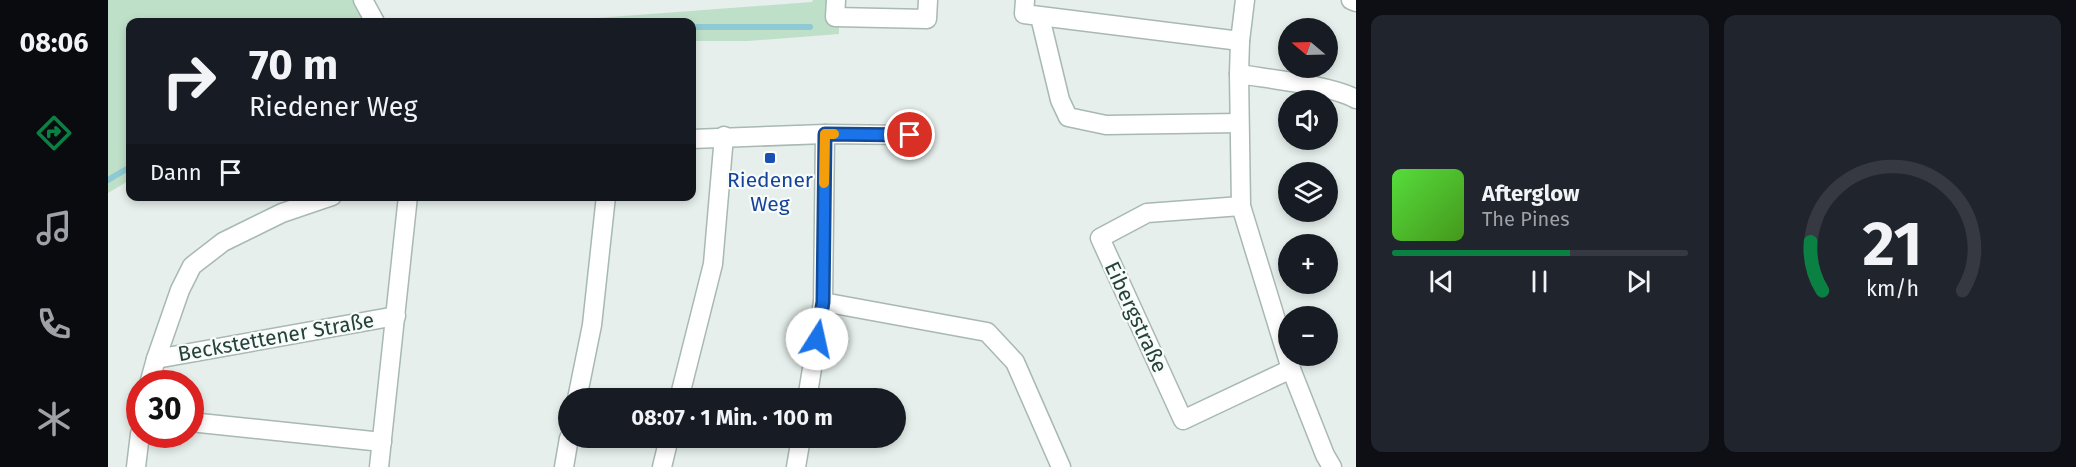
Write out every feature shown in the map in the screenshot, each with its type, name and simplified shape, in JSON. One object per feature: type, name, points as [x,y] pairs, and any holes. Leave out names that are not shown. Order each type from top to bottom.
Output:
[{"type":"street","points":[[363,0],[373,18]]},
{"type":"street","points":[[836,0],[835,17],[927,19],[928,0]]},
{"type":"street","points":[[1025,0],[1024,14],[1240,41]]},
{"type":"street","points":[[1245,0],[1239,74],[1241,206],[1291,369],[1325,455],[1332,467]]},
{"type":"street","points":[[1351,0],[1356,2]]},
{"type":"street","points":[[1040,16],[1060,100],[1068,117],[1106,125],[1239,123]]},
{"type":"street","points":[[1239,74],[1315,87],[1356,99]]},
{"type":"street","points":[[809,388],[823,302],[825,134]]},
{"type":"street","points":[[696,139],[825,134],[910,135]]},
{"type":"street","points":[[682,388],[713,264],[724,136]]},
{"type":"street","points":[[153,370],[180,290],[192,266],[223,242],[272,218],[318,201]]},
{"type":"street","name":"Beckstettener Straße","points":[[379,467],[408,201]]},
{"type":"street","points":[[579,388],[592,324],[605,201]]},
{"type":"street","name":"Eibergstraße","points":[[1241,206],[1147,213],[1100,238],[1183,420],[1291,369]]},
{"type":"street","points":[[823,302],[987,332],[1015,362],[1061,467]]},
{"type":"street","name":"Beckstettener Straße","points":[[156,358],[396,316]]},
{"type":"street","points":[[204,424],[382,442]]},
{"type":"street","points":[[136,467],[138,448]]},
{"type":"street","points":[[564,467],[567,448]]},
{"type":"street","points":[[662,467],[667,448]]},
{"type":"street","points":[[796,467],[799,448]]},
{"type":"green space","points":[[108,0],[358,0],[369,18],[126,18],[126,182],[108,193]]},
{"type":"green space","points":[[813,0],[831,0],[839,25],[839,34],[748,41],[696,41],[696,18],[597,18],[812,2]]},
{"type":"waterway","points":[[696,27],[810,27]]},
{"type":"waterway","points":[[108,180],[126,169]]},
{"type":"slow traffic","points":[[824,183],[825,134],[834,134]]},
{"type":"place","name":"Riedener Weg","points":[[770,158]]},
{"type":"route","points":[[817,339],[823,302],[825,134],[910,135]]}]
